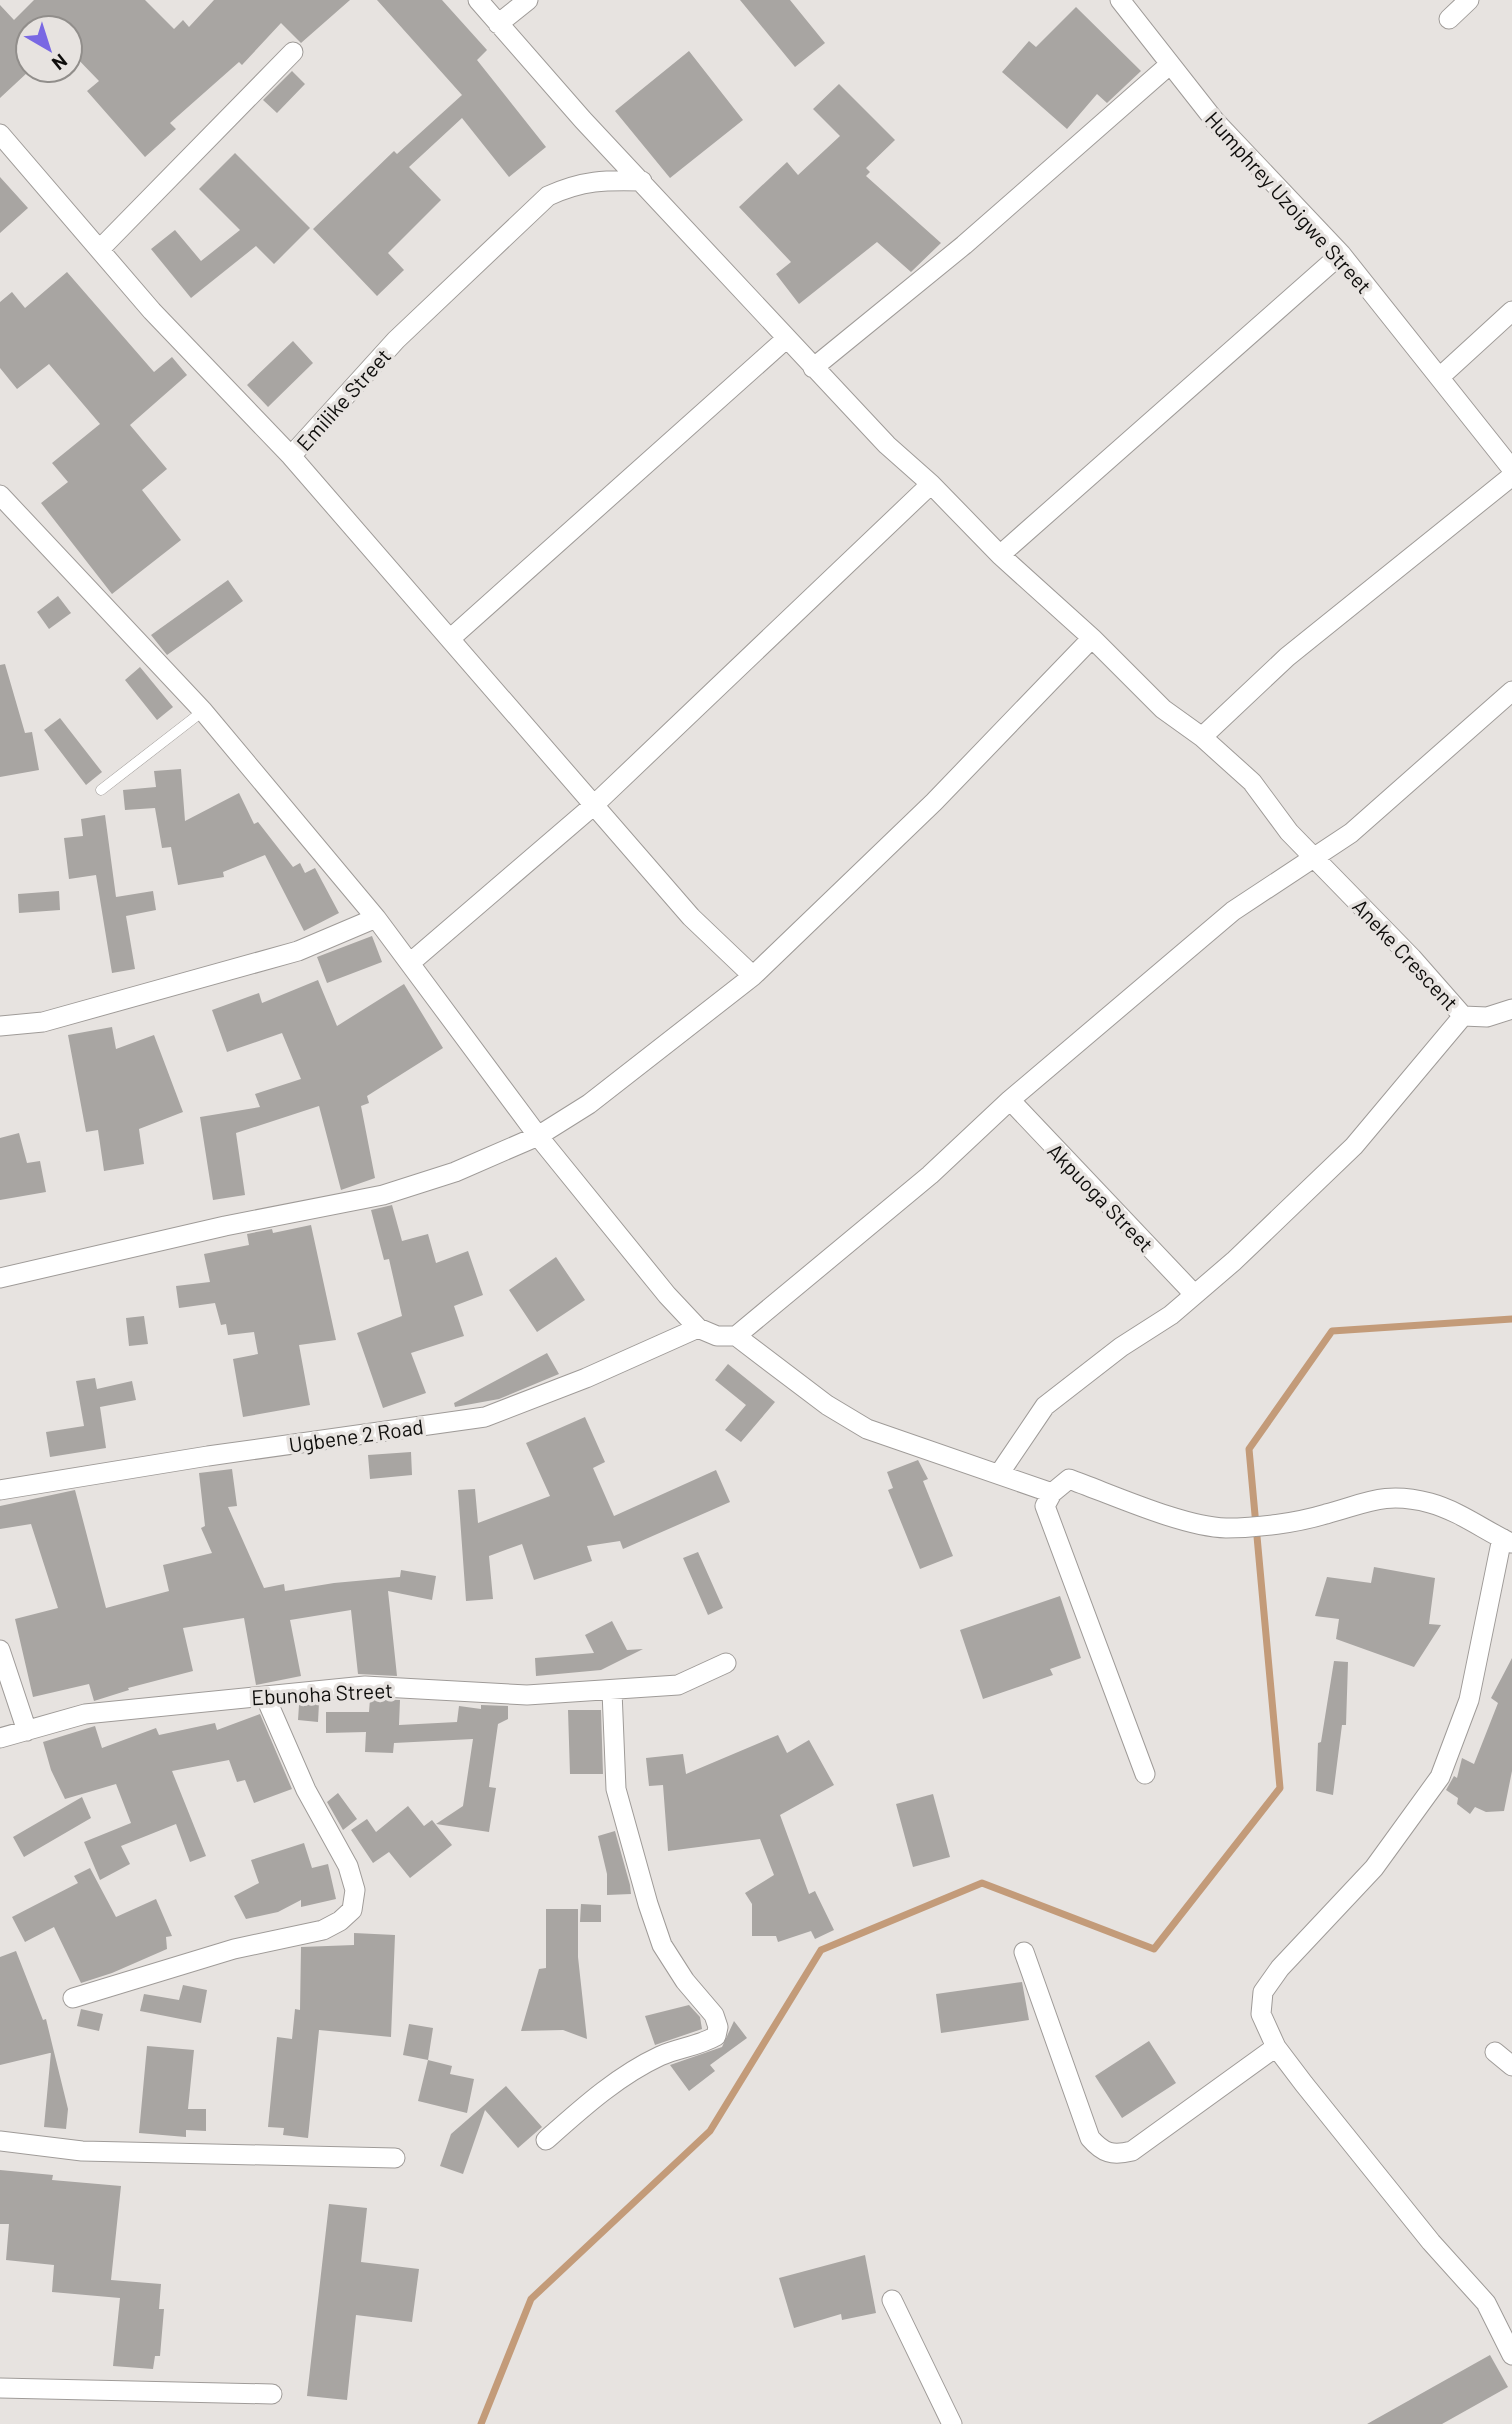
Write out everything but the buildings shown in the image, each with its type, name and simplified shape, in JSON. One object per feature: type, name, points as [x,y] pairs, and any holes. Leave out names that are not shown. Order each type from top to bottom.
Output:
[{"type":"street","name":"Aneke Crescent","points":[[478,0],[583,120],[887,445],[932,484],[1000,555],[1092,638],[1163,709],[1202,737],[1252,782],[1289,832],[1314,855],[1463,1016],[1487,1017],[1512,1009]]},
{"type":"street","points":[[498,24],[528,0]]},
{"type":"street","name":"Humphrey Uzoigwe Street","points":[[1120,0],[1168,66],[1215,121],[1341,254],[1441,376],[1512,469]]},
{"type":"street","points":[[1449,19],[1469,0]]},
{"type":"street","points":[[101,248],[293,52]]},
{"type":"street","points":[[813,368],[964,245],[1168,66]]},
{"type":"street","name":"Emilike Street","points":[[0,134],[178,340],[291,456],[396,340],[548,196],[575,183],[602,180],[642,181]]},
{"type":"street","points":[[1000,555],[1341,254]]},
{"type":"street","points":[[1441,376],[1512,311]]},
{"type":"street","points":[[451,638],[787,338]]},
{"type":"street","points":[[291,456],[691,916],[753,976]]},
{"type":"street","points":[[1202,737],[1287,657],[1512,476]]},
{"type":"street","points":[[410,963],[594,805],[932,484]]},
{"type":"street","points":[[0,495],[203,711],[376,918],[538,1136],[667,1295],[698,1328],[717,1336],[736,1336],[827,1405],[867,1429],[1052,1493]]},
{"type":"street","points":[[0,1278],[225,1226],[383,1195],[455,1172],[538,1136],[589,1104],[753,976],[934,802],[1092,638]]},
{"type":"street","points":[[736,1336],[930,1175],[1010,1100],[1233,911],[1351,833],[1512,691]]},
{"type":"street","points":[[0,1026],[43,1022],[298,951],[376,918]]},
{"type":"street","points":[[999,1474],[1045,1406],[1121,1347],[1171,1315],[1234,1261],[1353,1146],[1463,1016]]},
{"type":"street","name":"Akpuoga Street","points":[[1010,1100],[1194,1294]]},
{"type":"street","name":"Ugbene 2 Road","points":[[0,1490],[182,1460],[485,1417],[586,1378],[698,1328]]},
{"type":"street","points":[[1145,1774],[1045,1506],[1052,1493],[1069,1479],[1162,1513],[1225,1528],[1281,1523],[1325,1515],[1372,1499],[1397,1498],[1430,1503],[1470,1520],[1507,1541],[1469,1700],[1440,1777],[1374,1868],[1299,1945],[1263,1992],[1261,2014],[1276,2047],[1432,2242],[1486,2302],[1512,2355]]},
{"type":"street","points":[[0,1650],[27,1731]]},
{"type":"street","name":"Ebunoha Street","points":[[0,1738],[85,1714],[365,1686],[527,1695],[678,1685],[726,1663]]},
{"type":"street","points":[[546,2140],[616,2083],[661,2056],[708,2041],[716,2036],[718,2027],[714,2015],[685,1981],[662,1945],[648,1904],[616,1790],[612,1691]]},
{"type":"street","points":[[73,1998],[234,1949],[323,1930],[340,1921],[352,1910],[355,1890],[348,1867],[306,1790],[265,1696]]},
{"type":"street","points":[[1024,1952],[1090,2138],[1101,2150],[1115,2155],[1132,2151],[1276,2047]]},
{"type":"street","points":[[1495,2052],[1512,2066]]},
{"type":"street","points":[[0,2141],[82,2151],[395,2158]]},
{"type":"street","points":[[892,2300],[952,2424]]},
{"type":"street","points":[[0,2388],[272,2394]]},
{"type":"lane","points":[[102,790],[203,711]]},
{"type":"waterway","points":[[481,2424],[531,2299],[710,2131],[821,1950],[982,1883],[1154,1949],[1280,1788],[1249,1449],[1332,1331],[1512,1319]]}]
